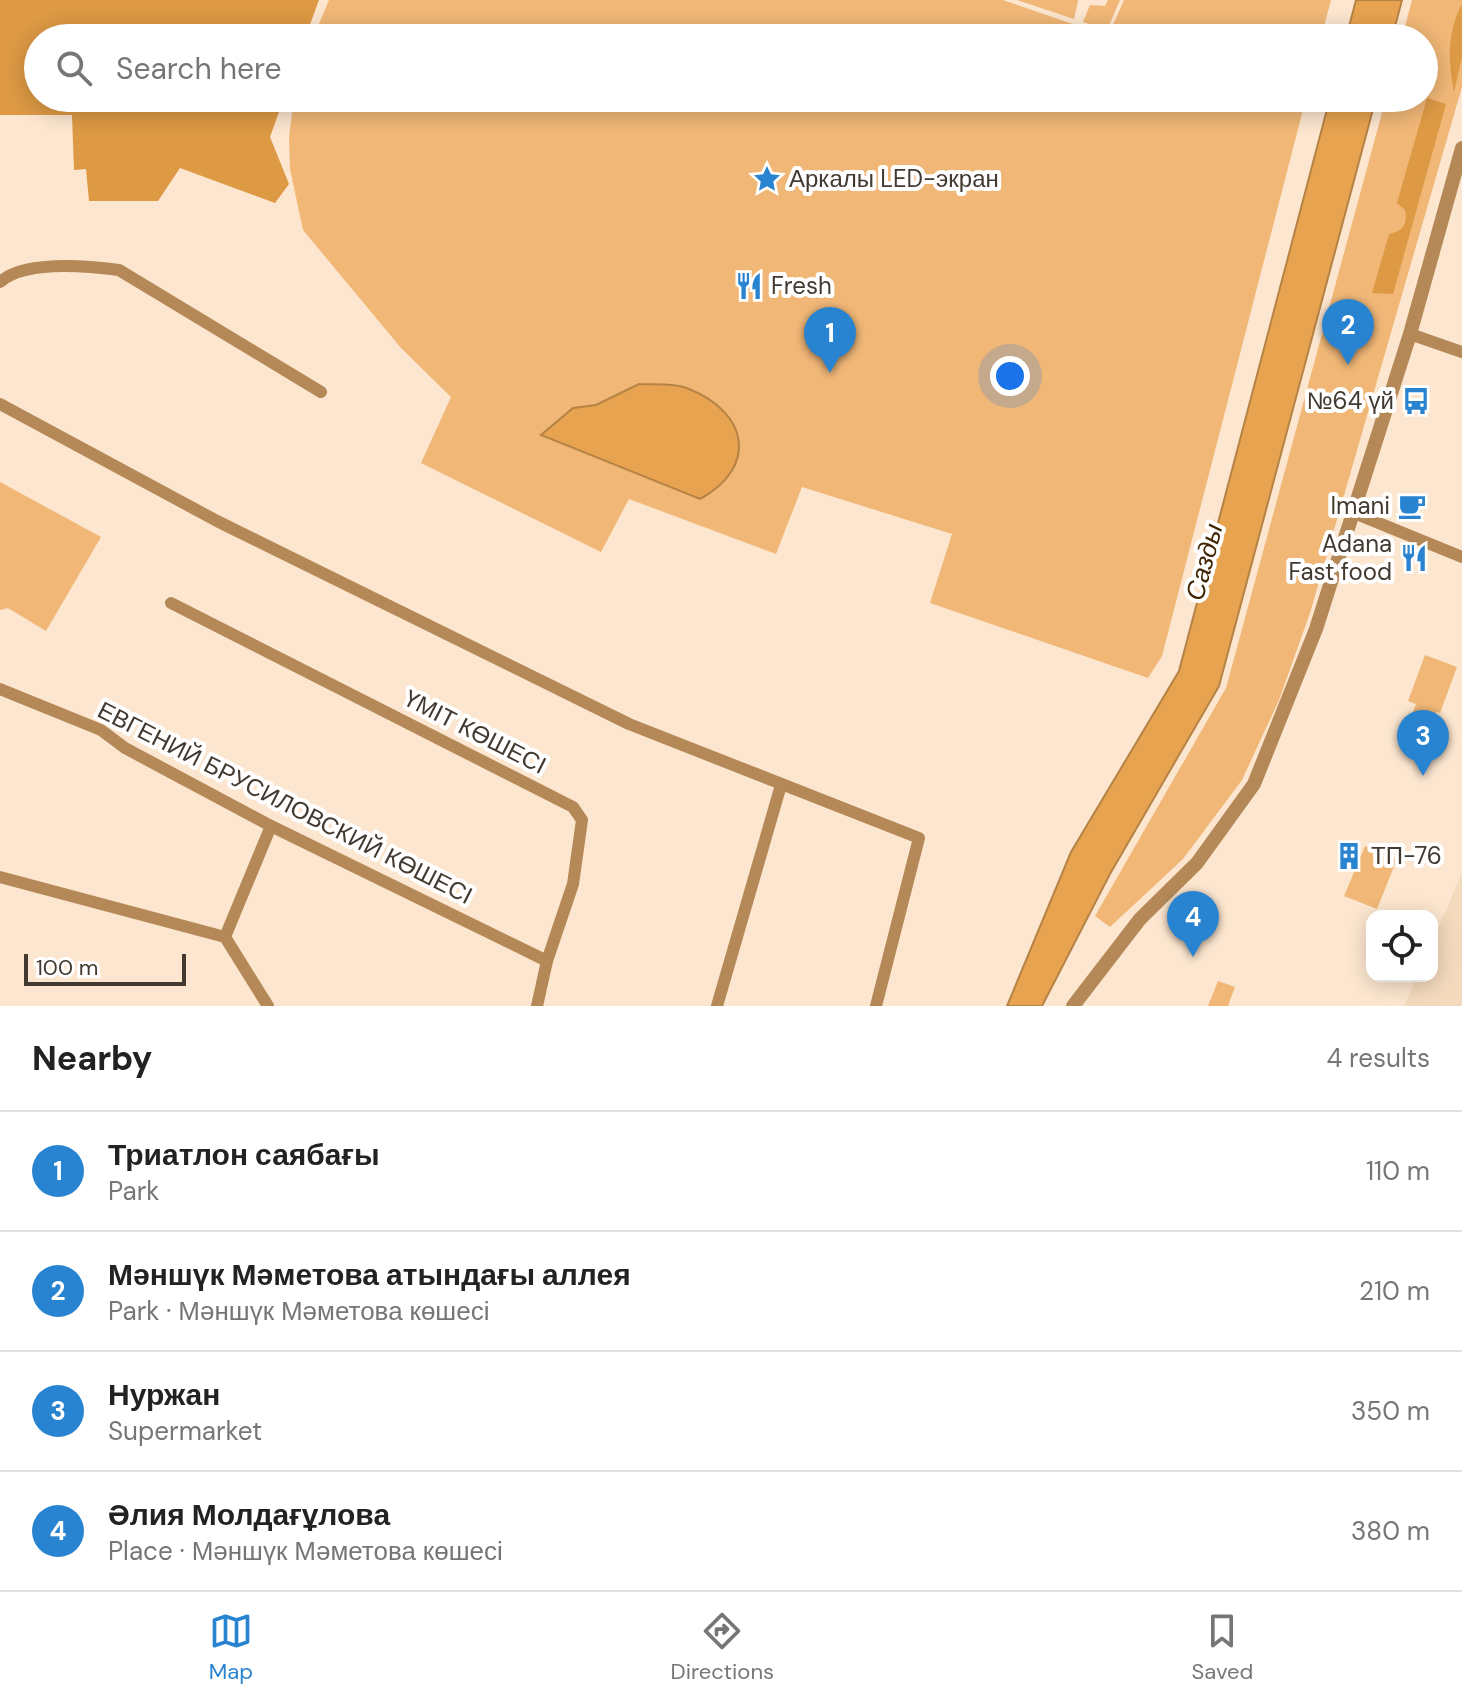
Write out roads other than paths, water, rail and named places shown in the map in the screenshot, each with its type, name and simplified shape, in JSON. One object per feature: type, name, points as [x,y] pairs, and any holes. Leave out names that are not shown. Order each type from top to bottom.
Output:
[{"type":"street","points":[[1073,1006],[1140,919],[1197,863],[1254,784],[1316,629],[1354,513],[1410,334],[1462,148]]},
{"type":"street","points":[[0,282],[7,276],[37,269],[81,265],[119,270],[321,392]]},
{"type":"street","points":[[1410,334],[1462,352]]},
{"type":"street","points":[[0,404],[217,521],[629,724],[919,838],[876,1006]]},
{"type":"street","points":[[1354,513],[1462,557]]},
{"type":"street","name":"ҮМІТ КӨШЕСІ","points":[[171,603],[573,807],[582,820],[573,884],[547,961],[537,1006]]},
{"type":"street","name":"ЕВГЕНИЙ БРУСИЛОВСКИЙ КӨШЕСІ","points":[[0,689],[101,730],[125,748],[271,826],[547,961]]},
{"type":"street","points":[[717,1006],[781,785]]},
{"type":"street","points":[[225,937],[271,826]]},
{"type":"street","points":[[0,877],[225,937],[268,1006]]},
{"type":"place","name":"Аркалы LED-экран","points":[[767,179]]},
{"type":"place","name":"Fresh","points":[[749,286]]},
{"type":"place","name":"Мәншүк Мәметова атындағы аллея","points":[[1348,365]]},
{"type":"place","name":"Триатлон саябағы","points":[[830,373]]},
{"type":"place","name":"№64 үй","points":[[1416,401]]},
{"type":"place","name":"Imani","points":[[1412,506]]},
{"type":"place","name":"Adana Fast food","points":[[1414,558]]},
{"type":"place","name":"Нуржан","points":[[1423,776]]},
{"type":"place","name":"ТП-76","points":[[1349,856]]},
{"type":"place","name":"Әлия Молдағұлова","points":[[1193,957]]},
{"type":"water label","name":"Сазды","points":[[1204,562]]}]
